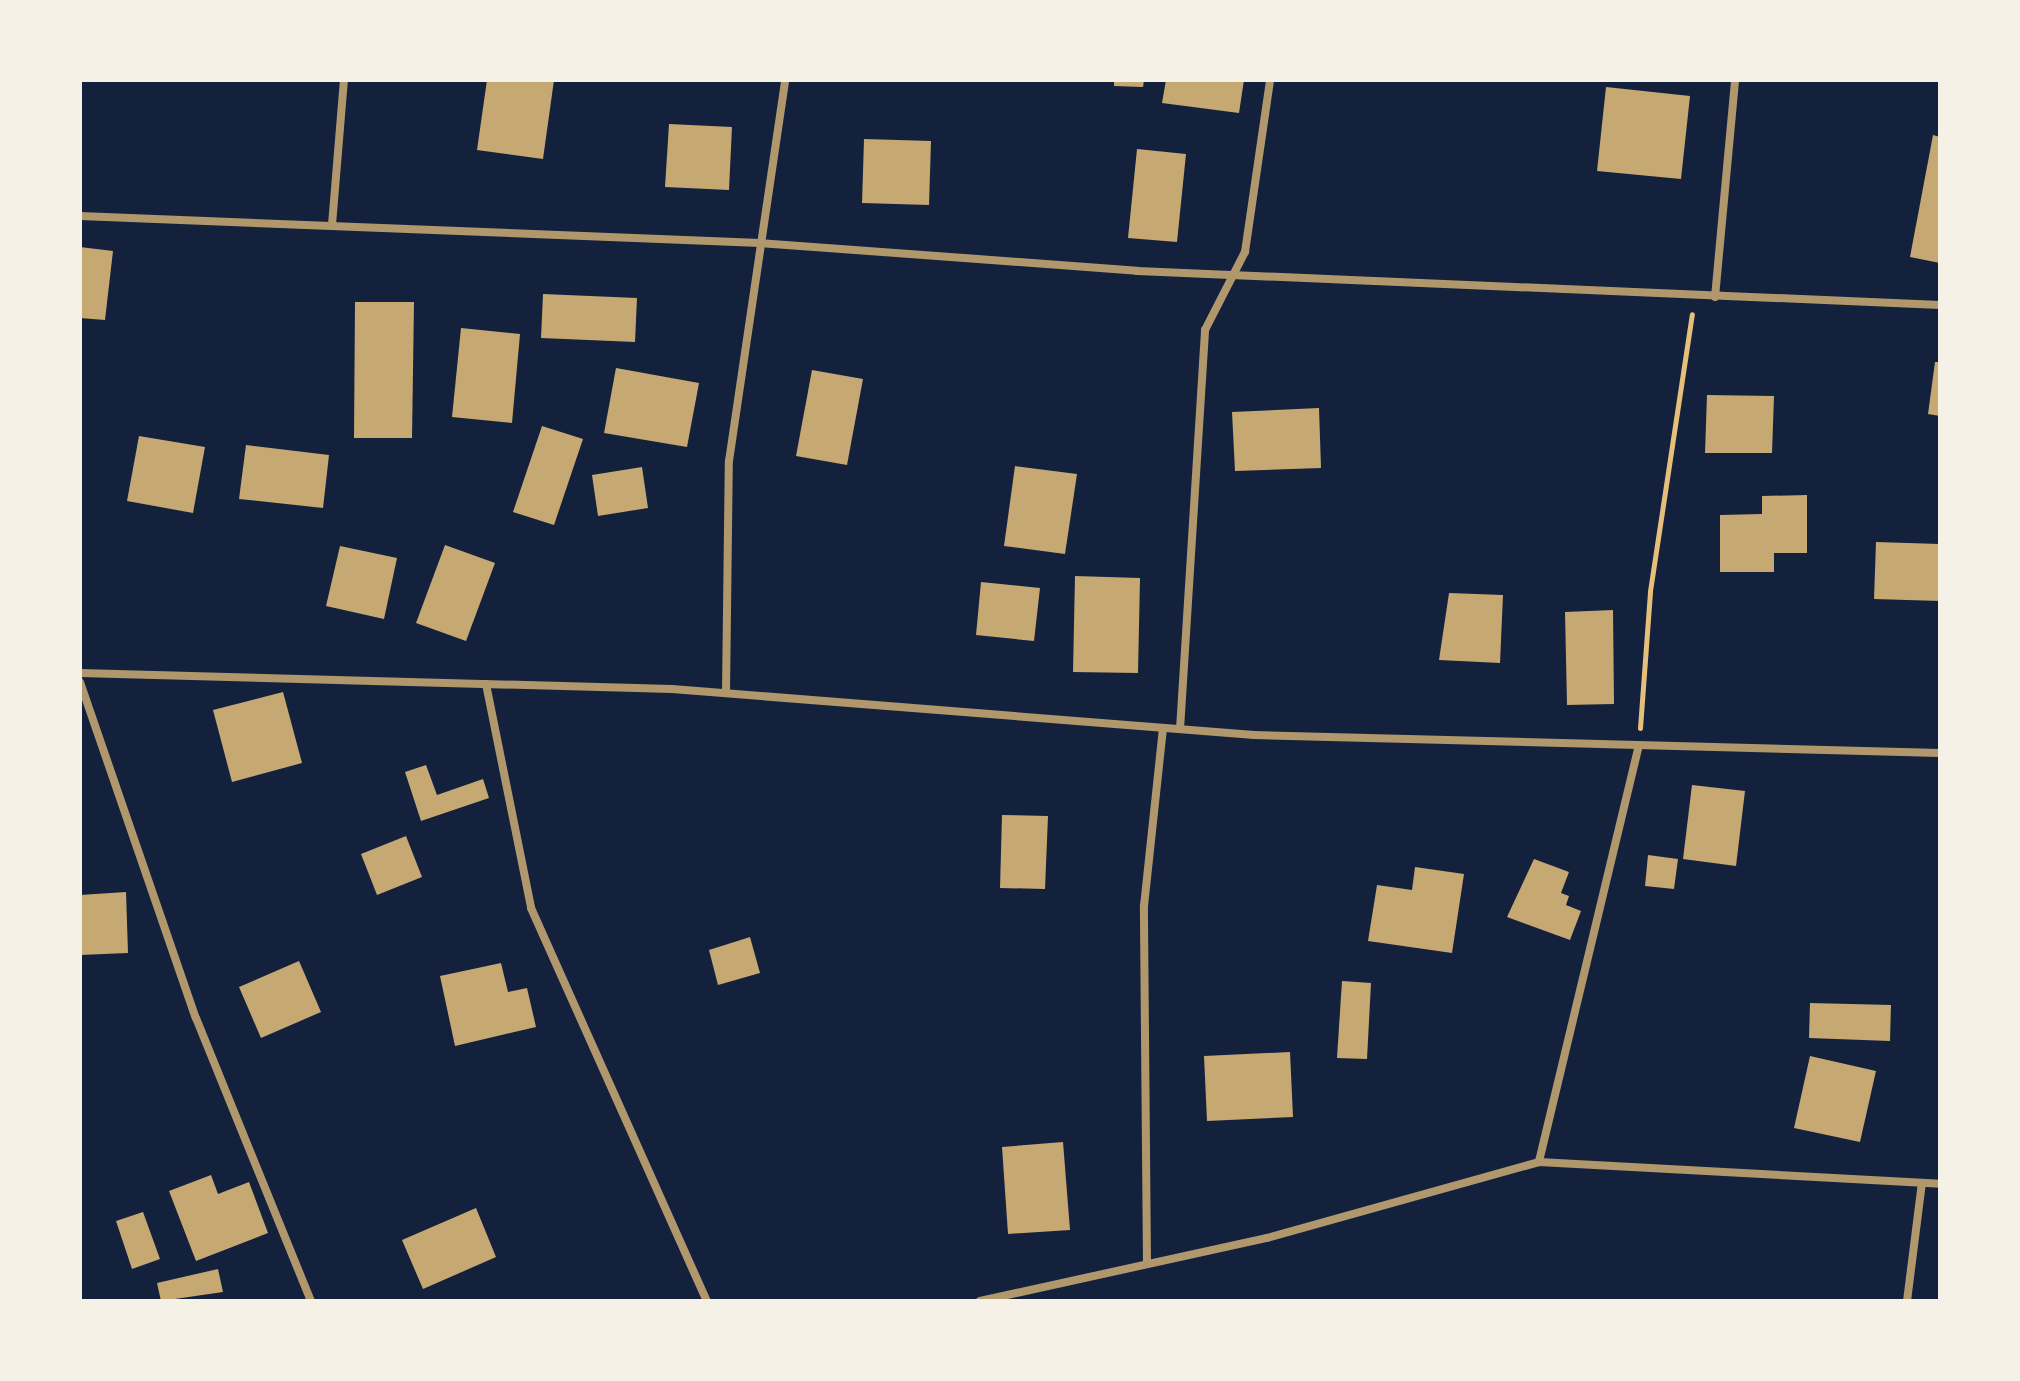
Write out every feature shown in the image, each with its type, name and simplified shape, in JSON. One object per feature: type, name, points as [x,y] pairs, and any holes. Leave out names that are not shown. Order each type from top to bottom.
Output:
[{"type":"street","points":[[332,225],[344,80]]},
{"type":"street","points":[[726,693],[729,461],[785,80]]},
{"type":"street","points":[[1180,729],[1205,330],[1222,290],[1238,273],[1270,80]]},
{"type":"street","points":[[1715,297],[1735,80]]},
{"type":"street","points":[[80,216],[760,243],[1137,271],[1940,305]]},
{"type":"street","points":[[80,673],[726,693],[1163,728],[1638,749],[1940,753]]},
{"type":"street","points":[[80,682],[196,1018],[285,1246],[311,1301]]},
{"type":"street","points":[[486,684],[531,908],[707,1301]]},
{"type":"street","points":[[1147,1264],[1144,906],[1163,728]]},
{"type":"street","points":[[1539,1162],[1638,749]]},
{"type":"street","points":[[980,1301],[1267,1238],[1539,1162],[1940,1184]]},
{"type":"street","points":[[1907,1301],[1922,1183]]},
{"type":"path","points":[[1638,749],[1650,591],[1695,297]]},
{"type":"building","points":[[487,80],[554,80],[543,159],[477,150]]},
{"type":"building","points":[[1114,80],[1144,80],[1143,87],[1114,86]]},
{"type":"building","points":[[1166,80],[1244,80],[1239,113],[1162,103]]},
{"type":"building","points":[[1606,87],[1690,96],[1681,179],[1597,171]]},
{"type":"building","points":[[669,124],[732,127],[729,190],[665,187]]},
{"type":"building","points":[[1933,135],[1940,137],[1940,263],[1910,257]]},
{"type":"building","points":[[864,139],[931,141],[929,205],[862,203]]},
{"type":"building","points":[[1137,149],[1186,154],[1177,242],[1128,238]]},
{"type":"building","points":[[80,247],[113,251],[105,320],[80,318]]},
{"type":"building","points":[[543,294],[637,298],[635,342],[541,338]]},
{"type":"building","points":[[355,302],[414,302],[412,438],[354,438]]},
{"type":"building","points":[[461,328],[520,334],[512,423],[452,417]]},
{"type":"building","points":[[1935,362],[1940,362],[1940,416],[1928,414]]},
{"type":"building","points":[[616,368],[699,383],[687,447],[604,433]]},
{"type":"building","points":[[812,370],[863,379],[847,465],[796,456]]},
{"type":"building","points":[[1707,395],[1774,396],[1772,453],[1705,453]]},
{"type":"building","points":[[1319,408],[1321,468],[1235,471],[1232,412]]},
{"type":"building","points":[[542,426],[583,439],[554,525],[513,512]]},
{"type":"building","points":[[139,436],[205,447],[193,513],[127,501]]},
{"type":"building","points":[[246,445],[329,455],[323,508],[239,499]]},
{"type":"building","points":[[1015,466],[1077,474],[1065,554],[1004,546]]},
{"type":"building","points":[[642,467],[648,508],[598,516],[592,475]]},
{"type":"building","points":[[1807,495],[1807,553],[1774,553],[1774,572],[1720,572],[1720,515],[1762,514],[1762,496]]},
{"type":"building","points":[[1876,542],[1940,544],[1940,601],[1874,599]]},
{"type":"building","points":[[445,545],[495,563],[466,641],[416,623]]},
{"type":"building","points":[[340,546],[397,558],[384,619],[326,606]]},
{"type":"building","points":[[1075,576],[1140,578],[1138,673],[1073,672]]},
{"type":"building","points":[[981,582],[1040,588],[1034,641],[976,635]]},
{"type":"building","points":[[1449,593],[1503,595],[1500,663],[1439,660]]},
{"type":"building","points":[[1613,610],[1614,704],[1567,705],[1565,612]]},
{"type":"building","points":[[283,692],[302,763],[232,782],[213,710]]},
{"type":"building","points":[[426,765],[437,795],[483,779],[489,798],[421,821],[405,772]]},
{"type":"building","points":[[1692,785],[1745,791],[1736,866],[1683,859]]},
{"type":"building","points":[[1002,815],[1048,816],[1045,889],[1000,888]]},
{"type":"building","points":[[406,836],[422,877],[377,895],[361,854]]},
{"type":"building","points":[[1648,855],[1678,859],[1674,889],[1645,886]]},
{"type":"building","points":[[1534,859],[1569,872],[1561,893],[1569,896],[1566,905],[1581,911],[1570,940],[1507,917]]},
{"type":"building","points":[[1415,867],[1464,874],[1452,953],[1368,941],[1377,885],[1412,890]]},
{"type":"building","points":[[126,892],[128,953],[80,955],[80,895]]},
{"type":"building","points":[[750,937],[760,973],[718,985],[709,950]]},
{"type":"building","points":[[299,961],[321,1012],[261,1038],[239,987]]},
{"type":"building","points":[[501,963],[508,992],[527,988],[536,1027],[455,1046],[440,976]]},
{"type":"building","points":[[1342,981],[1371,983],[1367,1059],[1337,1058]]},
{"type":"building","points":[[1810,1003],[1891,1005],[1890,1041],[1809,1038]]},
{"type":"building","points":[[1290,1052],[1293,1117],[1207,1121],[1204,1056]]},
{"type":"building","points":[[1810,1056],[1876,1071],[1860,1142],[1794,1128]]},
{"type":"building","points":[[1063,1142],[1070,1230],[1008,1234],[1002,1147]]},
{"type":"building","points":[[211,1175],[218,1194],[249,1182],[268,1233],[196,1261],[169,1191]]},
{"type":"building","points":[[476,1208],[496,1257],[423,1289],[402,1240]]},
{"type":"building","points":[[143,1212],[160,1259],[132,1269],[116,1221]]},
{"type":"building","points":[[218,1269],[223,1292],[161,1301],[157,1283]]}]
